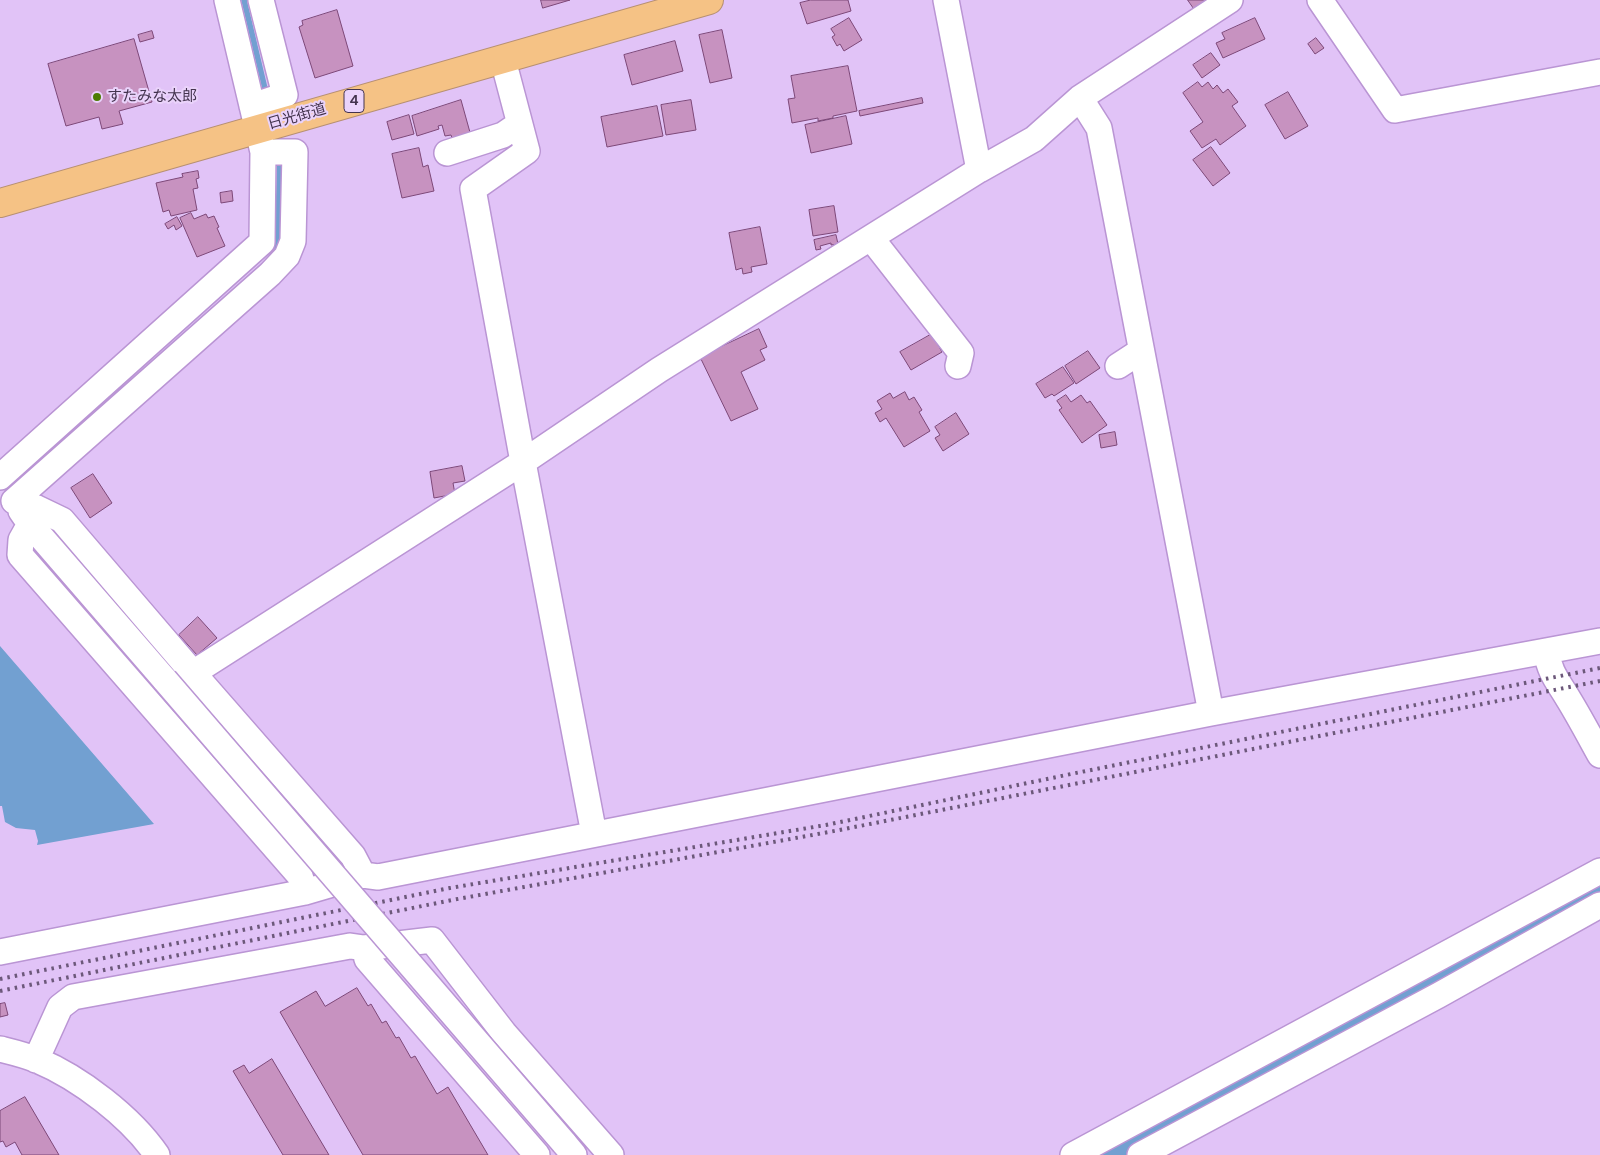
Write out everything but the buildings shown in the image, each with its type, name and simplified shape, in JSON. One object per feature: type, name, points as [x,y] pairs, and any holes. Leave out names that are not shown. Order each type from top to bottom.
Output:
[{"type":"highway","name":"日光街道","points":[[0,203],[709,0]]},
{"type":"street","points":[[0,477],[262,242],[257,129],[227,0]]},
{"type":"street","points":[[257,129],[285,95],[261,0]]},
{"type":"street","points":[[946,0],[979,170]]},
{"type":"street","points":[[193,673],[523,462],[659,370],[979,170],[1034,139],[1080,98],[1230,0]]},
{"type":"street","points":[[1320,0],[1395,110],[1600,72]]},
{"type":"street","points":[[503,60],[527,151],[473,189],[594,834]]},
{"type":"street","points":[[1080,98],[1099,128],[1211,713]]},
{"type":"street","points":[[447,153],[503,135],[519,124]]},
{"type":"street","points":[[7,493],[270,274],[287,256],[293,241],[295,152],[257,129]]},
{"type":"street","points":[[872,238],[962,353],[958,366]]},
{"type":"street","points":[[1118,366],[1141,351]]},
{"type":"street","points":[[7,493],[30,524],[569,1149]]},
{"type":"street","points":[[7,493],[62,520],[353,856],[363,875]]},
{"type":"street","points":[[30,524],[21,540],[20,555],[300,876],[304,892]]},
{"type":"street","points":[[0,952],[304,892],[363,875],[378,876],[1211,713],[1600,641]]},
{"type":"street","points":[[1546,651],[1549,666],[1554,676],[1600,755]]},
{"type":"street","points":[[1073,1155],[1600,871]]},
{"type":"street","points":[[1140,1155],[1422,1004],[1600,905]]},
{"type":"street","points":[[36,1060],[60,1007],[73,997],[350,946],[364,948],[432,940],[504,1033],[611,1155]]},
{"type":"street","points":[[364,948],[367,959],[537,1155]]},
{"type":"street","points":[[0,1049],[36,1060],[65,1074],[132,1124],[157,1155]]},
{"type":"water","points":[[0,646],[154,824],[37,845],[38,841],[35,830],[16,828],[5,822],[2,806],[0,806]]},
{"type":"waterway","points":[[244,0],[266,93]]},
{"type":"waterway","points":[[277,251],[280,158]]},
{"type":"waterway","points":[[1104,1155],[1600,887]]},
{"type":"railway","points":[[0,979],[450,888],[826,825],[1600,668]]},
{"type":"railway","points":[[0,991],[452,900],[829,832],[1600,681]]},
{"type":"place","name":"すたみな太郎","points":[[97,97]]}]
